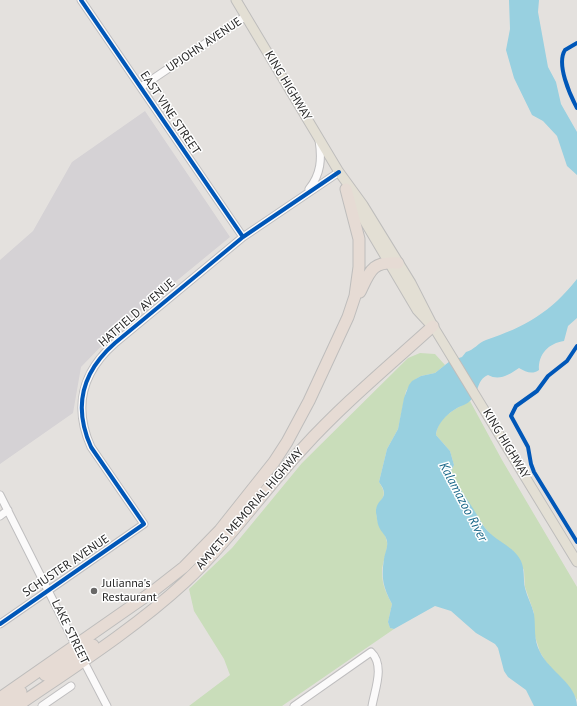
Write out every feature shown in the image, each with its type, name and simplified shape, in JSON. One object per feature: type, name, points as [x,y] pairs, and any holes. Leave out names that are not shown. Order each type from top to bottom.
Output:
[{"type":"highway","name":"AMVETS MEMORIAL HIGHWAY","points":[[17,706],[191,560],[220,530],[274,462],[287,442],[309,401],[348,317],[358,283],[359,253],[356,225],[346,189]]},
{"type":"highway","points":[[348,317],[369,272],[376,266],[393,263]]},
{"type":"highway","name":"AMVETS MEMORIAL HIGHWAY","points":[[0,698],[138,621],[204,564],[309,442],[357,394],[433,326]]},
{"type":"highway","points":[[3,706],[38,680],[80,653]]},
{"type":"main road","name":"KING HIGHWAY","points":[[236,0],[339,172],[363,205],[393,263]]},
{"type":"main road","name":"KING HIGHWAY","points":[[339,172],[346,189],[393,263],[411,283],[433,326],[577,562]]},
{"type":"street","name":"EAST VINE STREET","points":[[81,0],[243,236]]},
{"type":"street","name":"UPJOHN AVENUE","points":[[141,87],[246,16]]},
{"type":"street","points":[[306,193],[316,179],[320,170],[321,158],[318,136]]},
{"type":"street","name":"HATFIELD AVENUE","points":[[144,524],[91,447],[86,435],[81,409],[87,379],[96,363],[108,348],[243,236],[339,172]]},
{"type":"street","name":"LAKE STREET","points":[[0,495],[50,590],[107,706]]},
{"type":"street","points":[[0,516],[8,510]]},
{"type":"street","name":"SCHUSTER AVENUE","points":[[0,624],[144,524]]},
{"type":"street","points":[[294,706],[371,652],[377,660],[379,669],[372,706]]},
{"type":"street","points":[[42,706],[71,686]]},
{"type":"shaded area","points":[[145,111],[230,237],[118,329],[81,367],[73,413],[0,464],[0,260],[33,231],[72,162]]},
{"type":"green space","points":[[420,353],[435,354],[445,365],[435,373],[421,376],[413,381],[406,391],[398,429],[387,449],[379,482],[384,495],[378,507],[377,519],[387,542],[382,576],[385,588],[392,604],[388,622],[390,628],[394,629],[282,706],[189,706],[230,675],[224,659],[194,611],[189,589],[232,548],[302,463],[408,358]]},
{"type":"green space","points":[[470,401],[502,460],[577,587],[577,700],[566,683],[549,667],[540,652],[534,633],[534,613],[525,587],[524,570],[513,551],[494,538],[485,528],[455,482],[451,471],[454,465],[450,451],[436,435],[437,428],[448,414]]},
{"type":"water","points":[[509,0],[539,0],[538,12],[548,67],[556,82],[561,104],[577,132],[577,175],[567,166],[557,136],[543,121],[532,115],[514,78],[506,50],[510,29]]},
{"type":"water","name":"Kalamazoo River","points":[[577,279],[577,318],[568,326],[564,341],[549,347],[543,354],[540,359],[539,370],[529,372],[519,368],[504,376],[492,377],[488,375],[484,377],[473,398],[444,418],[436,435],[450,451],[454,465],[451,471],[453,476],[484,526],[489,533],[514,551],[521,561],[525,588],[534,614],[538,647],[544,659],[568,684],[576,698],[577,706],[534,706],[526,690],[508,677],[504,671],[498,648],[495,644],[476,633],[451,611],[435,606],[394,629],[390,628],[388,622],[392,604],[385,587],[383,577],[383,566],[387,541],[378,525],[376,512],[378,504],[384,495],[383,488],[379,482],[387,449],[398,429],[404,398],[412,381],[421,376],[435,373],[450,361],[462,357],[466,352],[483,341],[525,324],[557,301]]},
{"type":"cycle path","points":[[81,0],[243,237]]},
{"type":"cycle path","points":[[577,43],[565,50],[562,63],[565,79],[577,108]]},
{"type":"cycle path","points":[[0,624],[144,524],[91,447],[86,432],[82,404],[88,378],[95,366],[115,343],[243,237],[339,172]]},
{"type":"cycle path","points":[[577,346],[567,361],[548,376],[537,391],[516,406],[511,416],[528,447],[534,472],[577,542]]},
{"type":"place","name":"Julianna's Restaurant","points":[[94,591]]}]
